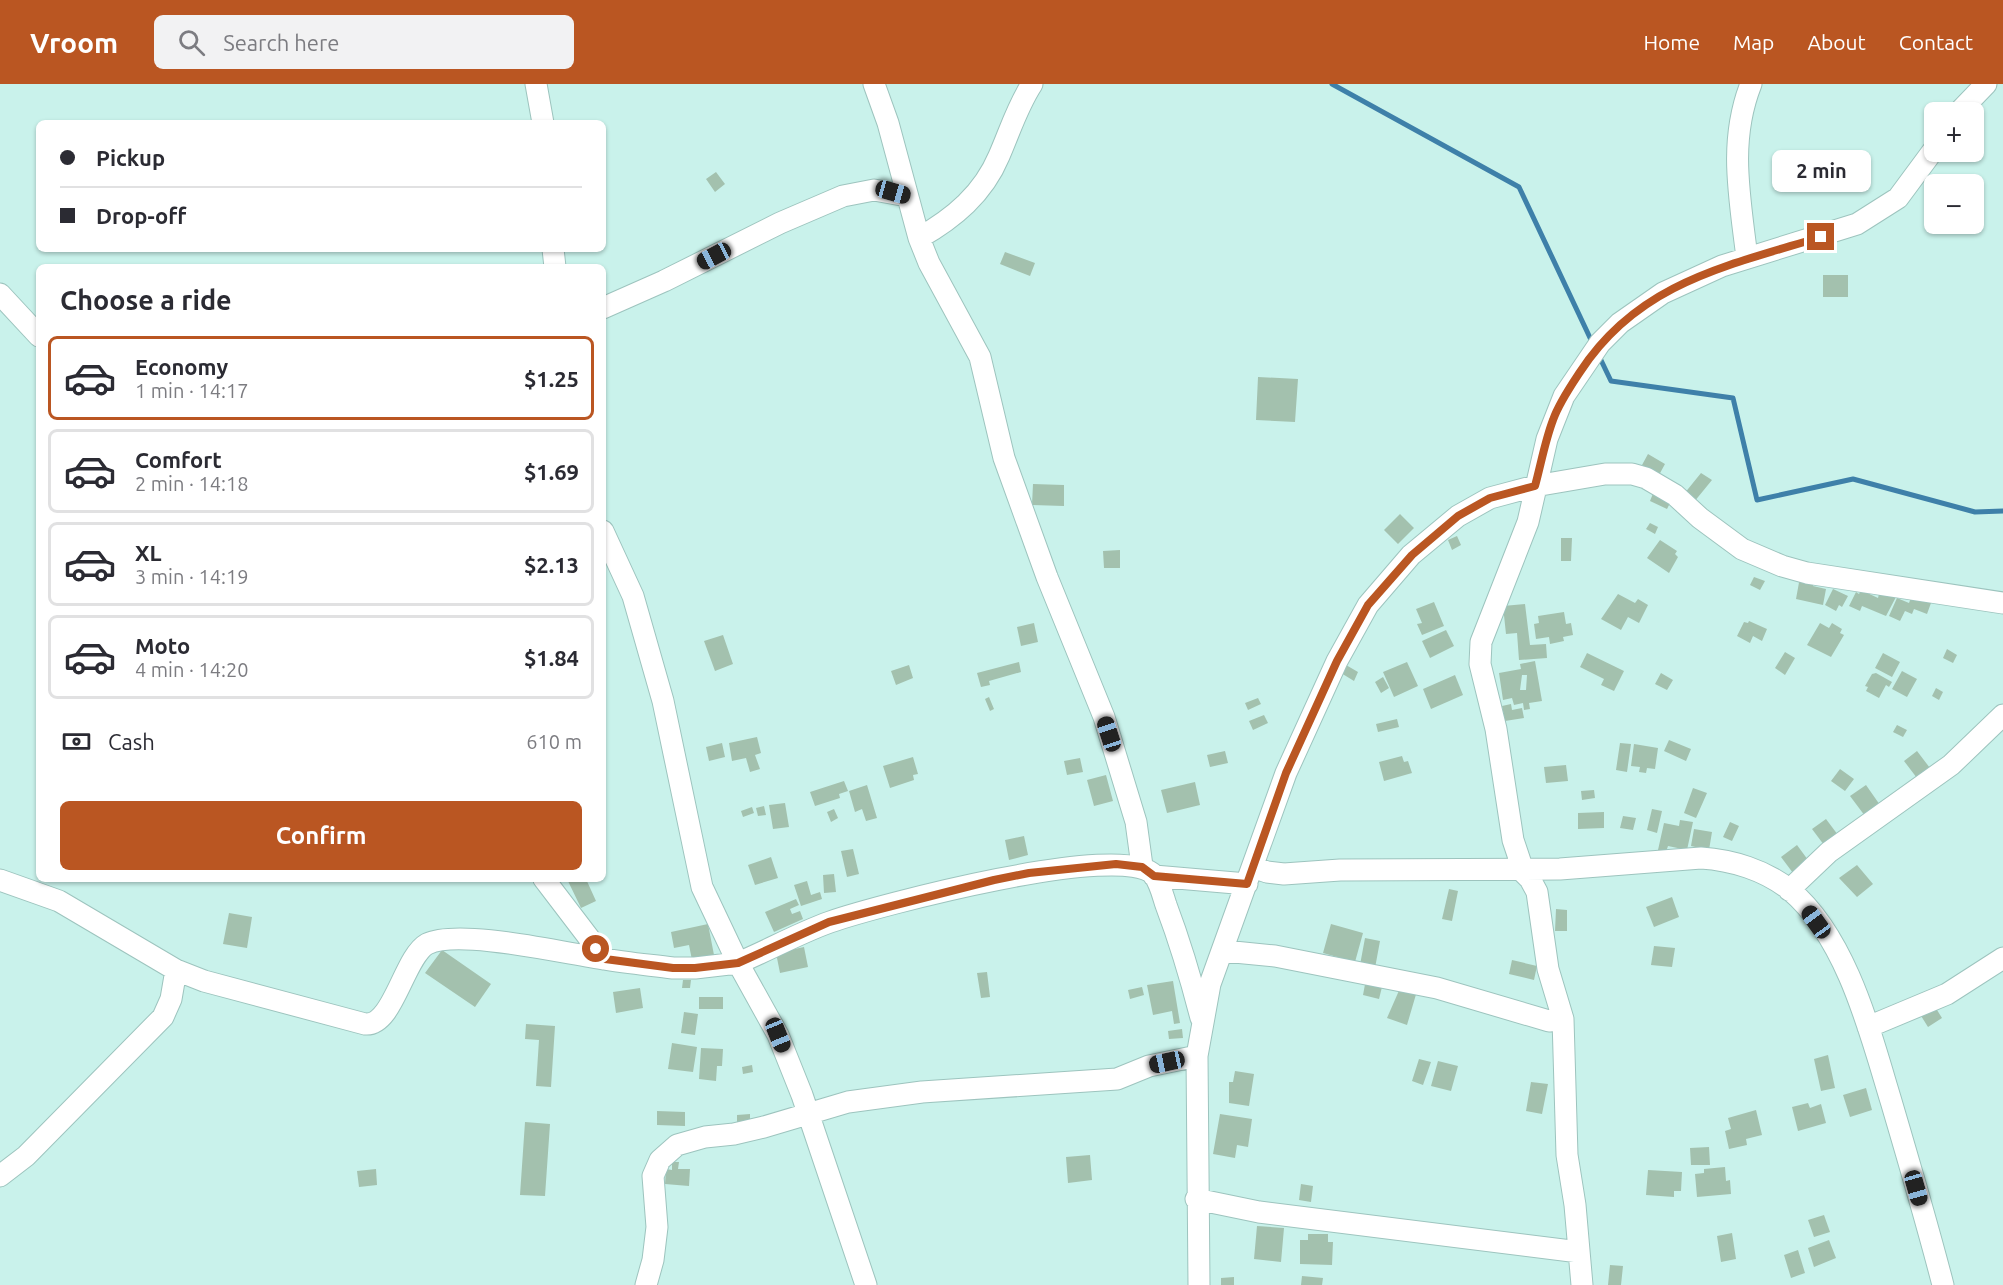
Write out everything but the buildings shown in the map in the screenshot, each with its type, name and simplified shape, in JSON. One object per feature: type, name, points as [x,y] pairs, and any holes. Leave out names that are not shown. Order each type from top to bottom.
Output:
[{"type":"street","points":[[536,84],[542,120]]},
{"type":"street","points":[[874,84],[888,123],[919,238],[929,263],[980,357],[1004,458],[1047,576],[1104,717],[1136,822],[1148,871],[1182,945],[1202,1021]]},
{"type":"street","points":[[919,238],[958,213],[988,178],[1016,112],[1032,84]]},
{"type":"street","points":[[1746,258],[1736,154],[1740,117],[1751,84]]},
{"type":"street","points":[[1969,102],[1986,84]]},
{"type":"street","points":[[1582,1285],[1567,1155],[1563,1019],[1548,969],[1536,892],[1530,879],[1522,870],[1513,840],[1496,729],[1480,664],[1488,619],[1527,522],[1553,418],[1564,396],[1600,343],[1620,323],[1663,293],[1696,276],[1746,258],[1833,233],[1877,213],[1898,198],[1925,162]]},
{"type":"street","points":[[606,307],[664,281],[780,223],[843,196],[874,190],[907,196]]},
{"type":"street","points":[[0,294],[36,333]]},
{"type":"street","points":[[1198,1285],[1197,1056],[1210,984],[1224,951],[1290,763],[1337,661],[1368,605],[1412,555],[1458,516],[1490,498],[1535,486],[1605,474],[1632,474],[1646,477],[1668,490],[1742,549],[1782,566],[1807,573],[2003,603]]},
{"type":"street","points":[[606,538],[633,596],[660,691],[702,887],[738,963],[778,1035],[809,1113],[866,1285]]},
{"type":"street","points":[[1789,890],[1829,852],[1951,765],[2003,714]]},
{"type":"street","points":[[0,880],[43,885],[84,915],[176,970],[223,986],[371,1025],[385,1012],[416,956],[426,945],[459,940],[507,943],[605,959],[673,968],[695,968],[738,963],[829,922],[906,900],[1029,873],[1116,864],[1148,871],[1250,876],[1267,872],[1284,874],[1340,870],[1601,868],[1701,858],[1724,859],[1743,865],[1789,890],[1807,909],[1842,960],[1868,1027],[1943,1285]]},
{"type":"street","points":[[546,882],[605,959]]},
{"type":"street","points":[[1224,951],[1275,956],[1437,988],[1549,1021],[1563,1019]]},
{"type":"street","points":[[1868,1027],[1947,994],[2003,958]]},
{"type":"street","points":[[0,1176],[26,1156],[163,1017],[171,999],[176,970]]},
{"type":"street","points":[[646,1285],[653,1260],[657,1227],[653,1176],[660,1160],[677,1145],[705,1137],[744,1132],[848,1102],[922,1092],[1117,1079],[1149,1066],[1197,1056]]},
{"type":"street","points":[[1196,1199],[1259,1212],[1579,1252]]},
{"type":"waterway","points":[[1332,84],[1519,187],[1592,342]]},
{"type":"waterway","points":[[1599,356],[1611,381],[1733,398],[1757,500],[1853,479],[1975,512],[2003,511]]},
{"type":"route","points":[[596,949],[605,959],[673,968],[738,963],[829,922],[906,900],[1029,873],[1095,866],[1116,864],[1142,867],[1154,876],[1247,884],[1286,773],[1337,661],[1368,605],[1412,555],[1458,516],[1490,498],[1535,486],[1553,418],[1564,396],[1600,343],[1620,323],[1640,309],[1663,293],[1696,276],[1754,255],[1821,237]]}]
